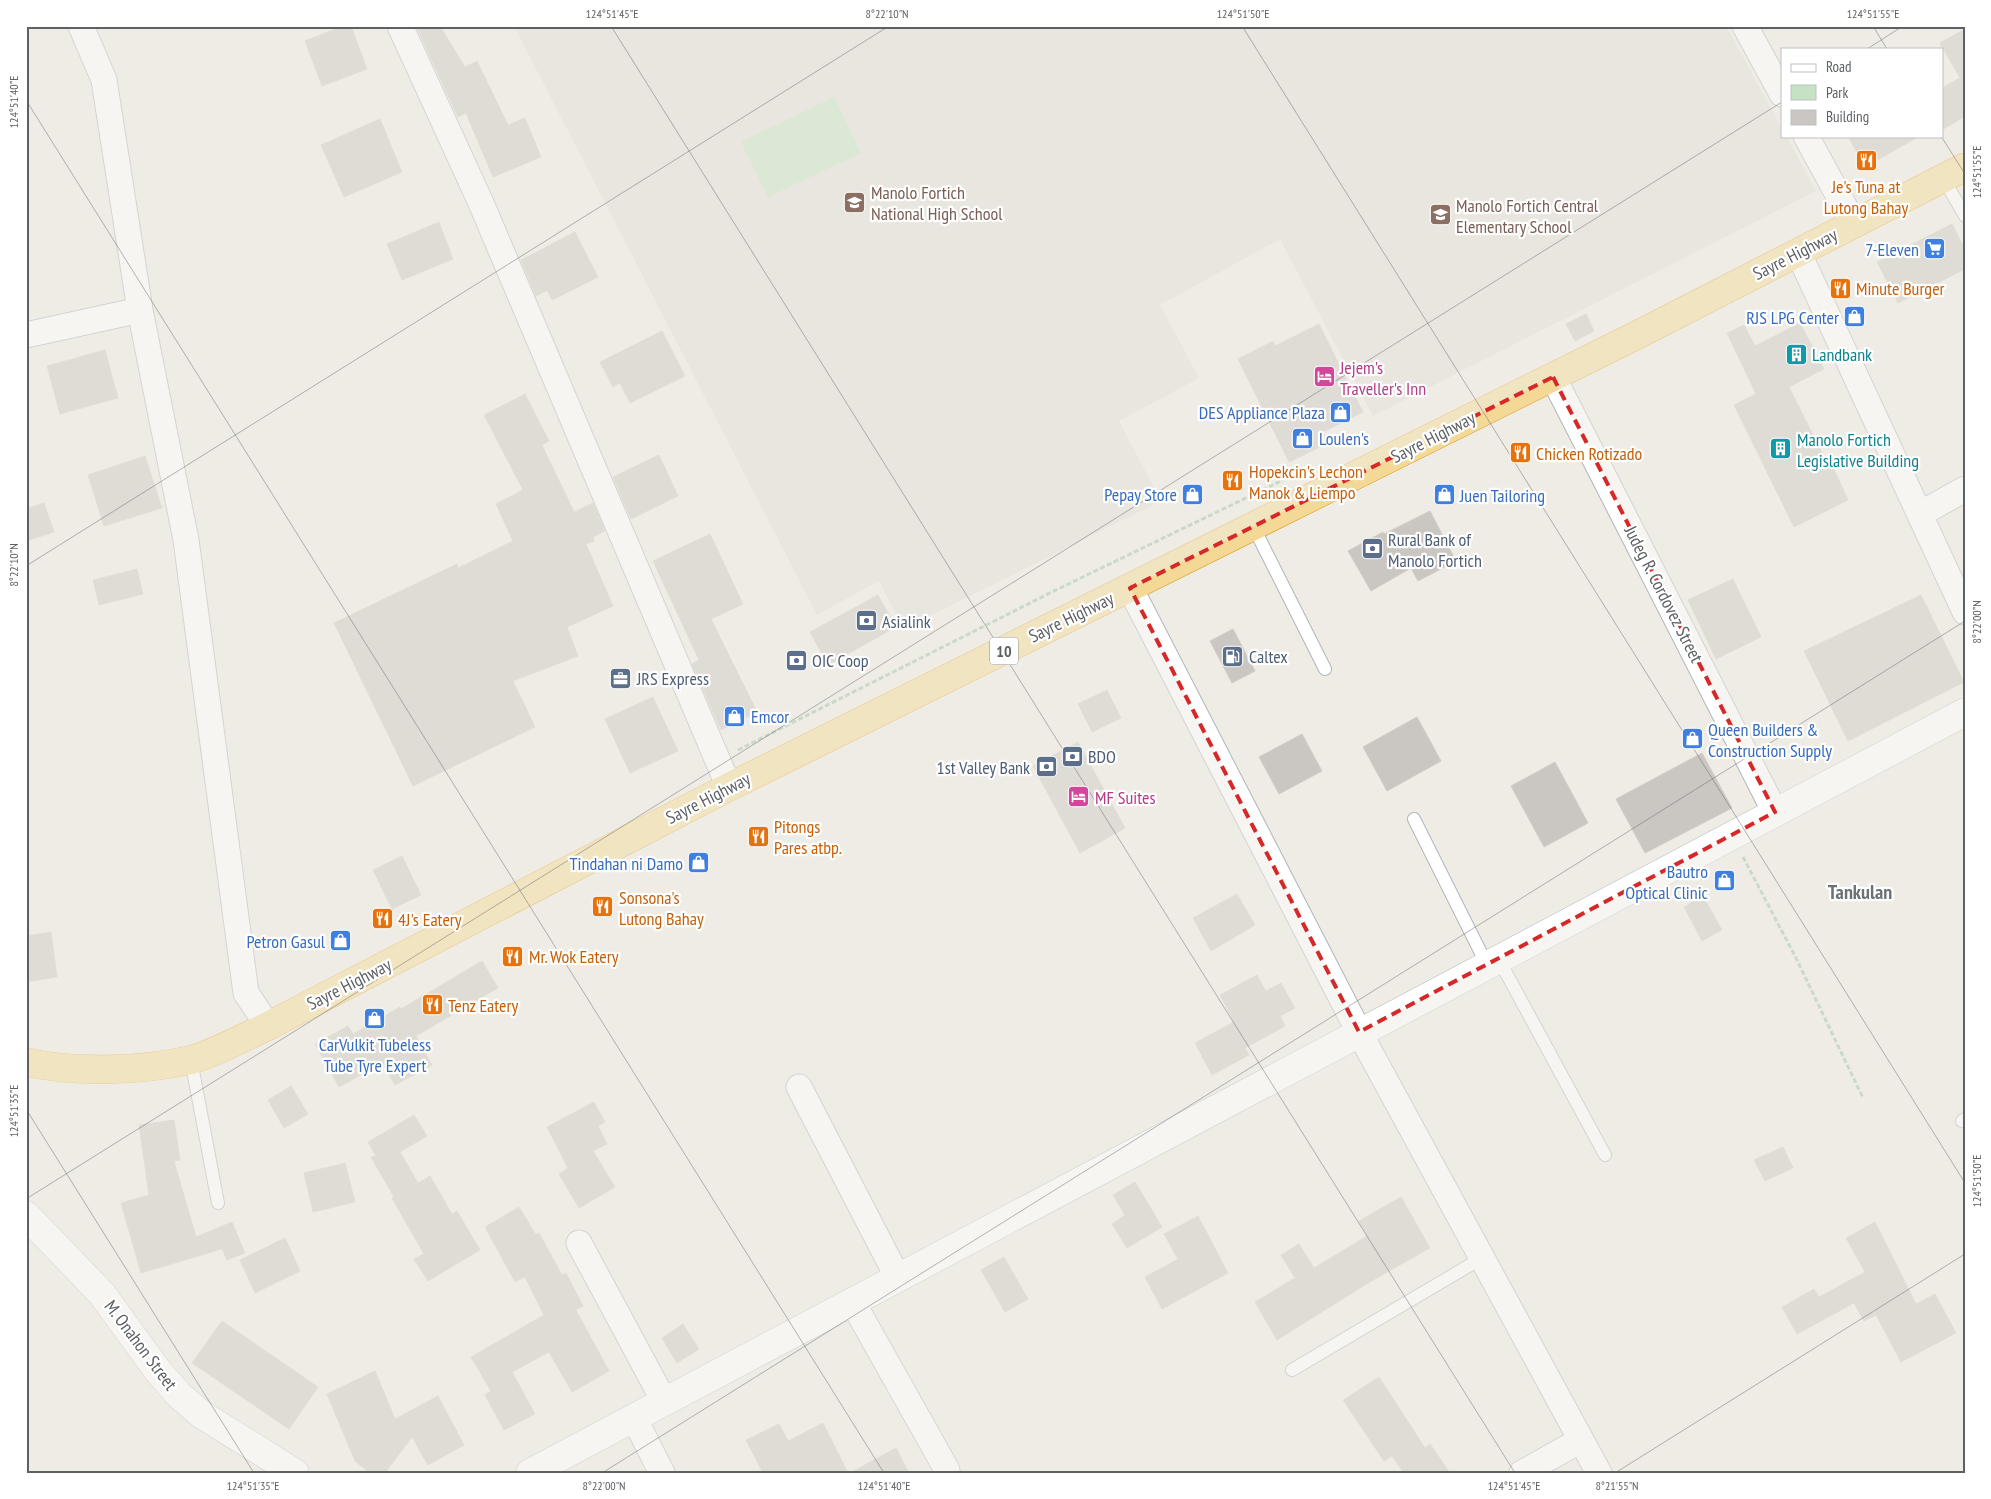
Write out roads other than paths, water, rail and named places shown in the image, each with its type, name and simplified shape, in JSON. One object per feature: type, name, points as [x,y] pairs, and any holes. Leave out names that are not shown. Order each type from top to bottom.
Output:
[{"type":"highway","name":"Sayre Highway","points":[[26,1062],[42,1066],[119,1069],[191,1060],[268,1026],[729,787],[1554,377],[1954,173]]},
{"type":"street","points":[[81,26],[104,80],[140,310],[186,540],[246,993],[268,1026]]},
{"type":"street","points":[[400,26],[481,203],[729,787]]},
{"type":"street","points":[[1745,26],[1781,92]]},
{"type":"street","points":[[1807,138],[1854,224]]},
{"type":"street","points":[[1798,252],[1965,612]]},
{"type":"street","points":[[26,335],[140,310]]},
{"type":"street","name":"Judeg R. Cordovez Street","points":[[1554,377],[1775,812]]},
{"type":"street","points":[[1920,514],[1965,489]]},
{"type":"street","points":[[1130,588],[1359,1032],[1599,1473]]},
{"type":"street","points":[[530,1473],[897,1276],[1965,712]]},
{"type":"street","points":[[799,1087],[897,1276]]},
{"type":"street","name":"M. Onahon Street","points":[[26,1215],[102,1294],[158,1371],[179,1395],[201,1414],[295,1473]]},
{"type":"street","points":[[579,1243],[664,1401]]},
{"type":"street","points":[[852,1300],[947,1470]]},
{"type":"street","points":[[634,1418],[662,1473]]},
{"type":"street","points":[[1522,1473],[1581,1440]]},
{"type":"lane","points":[[1954,173],[1965,216]]},
{"type":"lane","points":[[1253,526],[1325,669]]},
{"type":"lane","points":[[1414,819],[1492,962],[1605,1155]]},
{"type":"lane","points":[[191,1060],[218,1203]]},
{"type":"lane","points":[[1292,1370],[1482,1258]]},
{"type":"place","name":"Je's Tuna at Lutong Bahay","points":[[1866,161]]},
{"type":"place","name":"Manolo Fortich National High School","points":[[855,202]]},
{"type":"place","name":"Manolo Fortich Central Elementary School","points":[[1440,215]]},
{"type":"place","name":"7-Eleven","points":[[1935,249]]},
{"type":"place","name":"Minute Burger","points":[[1840,288]]},
{"type":"place","name":"RJS LPG Center","points":[[1855,317]]},
{"type":"place","name":"Landbank","points":[[1796,354]]},
{"type":"place","name":"Jejem's Traveller's Inn","points":[[1324,377]]},
{"type":"place","name":"DES Appliance Plaza","points":[[1341,412]]},
{"type":"place","name":"Loulen's","points":[[1303,438]]},
{"type":"place","name":"Manolo Fortich Legislative Building","points":[[1781,449]]},
{"type":"place","name":"Chicken Rotizado","points":[[1520,453]]},
{"type":"place","name":"Hopekcin's Lechon Manok & Liempo","points":[[1233,481]]},
{"type":"place","name":"Pepay Store","points":[[1193,494]]},
{"type":"place","name":"Juen Tailoring","points":[[1444,495]]},
{"type":"place","name":"Rural Bank of Manolo Fortich","points":[[1372,549]]},
{"type":"place","name":"Asialink","points":[[866,621]]},
{"type":"place","name":"Caltex","points":[[1233,656]]},
{"type":"place","name":"OIC Coop","points":[[796,660]]},
{"type":"place","name":"JRS Express","points":[[621,678]]},
{"type":"place","name":"Emcor","points":[[735,716]]},
{"type":"place","name":"Queen Builders & Construction Supply","points":[[1692,739]]},
{"type":"place","name":"BDO","points":[[1072,756]]},
{"type":"place","name":"1st Valley Bank","points":[[1046,767]]},
{"type":"place","name":"MF Suites","points":[[1079,797]]},
{"type":"place","name":"Pitongs Pares atbp.","points":[[758,836]]},
{"type":"place","name":"Tindahan ni Damo","points":[[699,863]]},
{"type":"place","name":"Bautro Optical Clinic","points":[[1724,881]]},
{"type":"place","name":"Sonsona's Lutong Bahay","points":[[603,907]]},
{"type":"place","name":"4J's Eatery","points":[[382,919]]},
{"type":"place","name":"Petron Gasul","points":[[341,941]]},
{"type":"place","name":"Mr. Wok Eatery","points":[[513,956]]},
{"type":"place","name":"Tenz Eatery","points":[[432,1005]]},
{"type":"place","name":"CarVulkit Tubeless Tube Tyre Expert","points":[[375,1019]]},
{"type":"district","name":"Tankulan","points":[[1860,892]]}]
